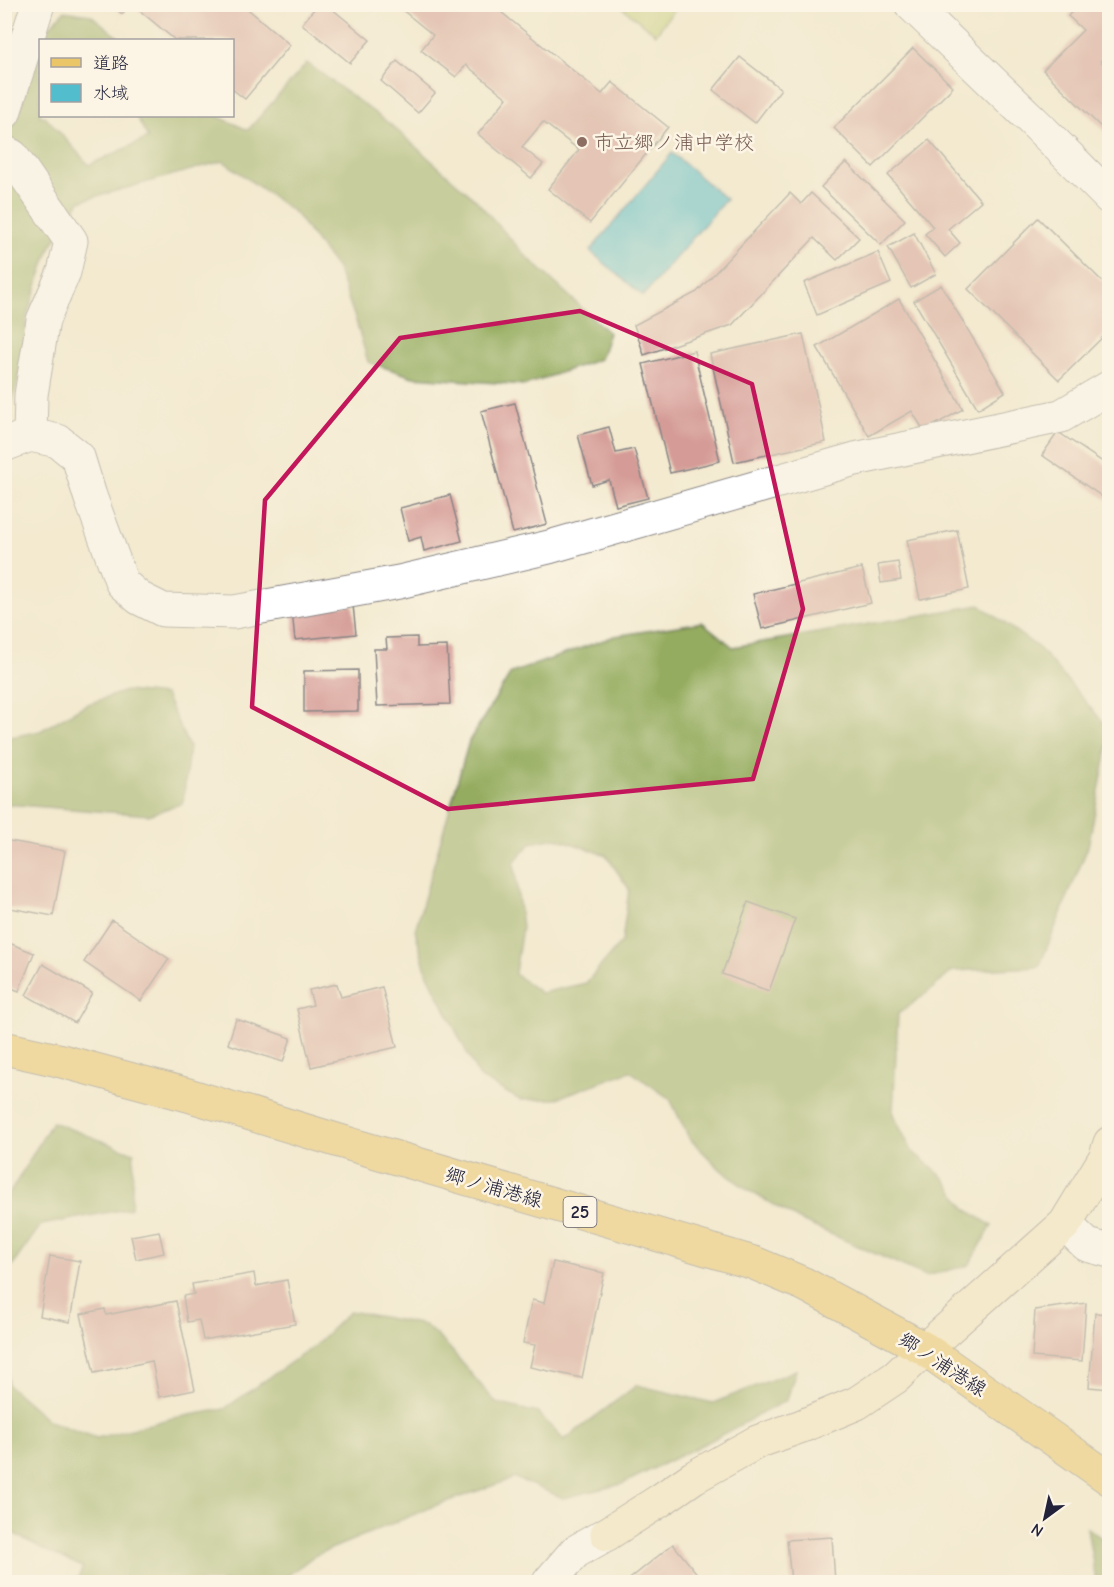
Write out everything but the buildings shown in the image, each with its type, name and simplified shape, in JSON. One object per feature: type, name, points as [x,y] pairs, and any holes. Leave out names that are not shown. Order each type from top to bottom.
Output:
[{"type":"main road","name":"郷ノ浦港線","points":[[4,1048],[188,1095],[754,1263],[804,1284],[925,1349],[1110,1479]]},
{"type":"street","points":[[4,113],[38,4]]},
{"type":"street","points":[[911,4],[1110,198]]},
{"type":"street","points":[[4,152],[12,156],[71,241],[64,272],[43,320],[31,395],[17,440],[58,441],[78,457],[122,583],[138,598],[163,610],[234,612],[399,582],[549,547],[855,459],[1061,416],[1110,387]]},
{"type":"street","points":[[549,1582],[575,1552],[659,1501],[694,1476],[757,1442],[802,1426],[857,1402],[896,1377],[1065,1224],[1105,1158],[1110,1143]]},
{"type":"street","points":[[1065,1224],[1088,1245],[1110,1251]]},
{"type":"highlighted area","points":[[580,311],[752,384],[803,609],[753,779],[448,809],[252,707],[265,500],[400,338]]},
{"type":"green space","points":[[619,5],[678,5],[656,34]]},
{"type":"green space","points":[[64,11],[91,15],[121,39],[41,39],[42,35]]},
{"type":"green space","points":[[39,45],[39,117],[46,117],[89,165],[148,138],[137,117],[219,117],[248,130],[307,63],[390,124],[476,200],[525,255],[609,333],[600,359],[525,385],[413,377],[368,362],[338,270],[295,213],[223,161],[80,201],[51,246],[44,265],[27,316],[23,361],[12,403],[5,411],[5,133],[20,110]]},
{"type":"green space","points":[[980,605],[1040,649],[1109,729],[1109,740],[1088,847],[1039,967],[953,971],[898,1014],[893,1114],[912,1151],[944,1178],[965,1208],[992,1226],[969,1265],[926,1276],[801,1221],[748,1190],[721,1170],[689,1138],[670,1099],[630,1071],[555,1099],[520,1100],[479,1077],[426,971],[415,930],[469,741],[511,673],[615,636],[702,622],[733,647]],"holes":[[[556,838],[606,855],[629,889],[622,941],[586,983],[541,993],[515,974],[522,927],[514,862],[531,843]]]},
{"type":"green space","points":[[126,691],[165,695],[189,747],[183,803],[149,815],[5,804],[5,738],[40,731],[85,705]]},
{"type":"green space","points":[[52,1122],[134,1153],[131,1208],[41,1225],[5,1276],[5,1201]]},
{"type":"green space","points":[[4,1308],[8,1385],[49,1421],[97,1438],[173,1418],[224,1409],[313,1347],[350,1311],[425,1325],[448,1346],[496,1403],[538,1413],[564,1440],[637,1385],[713,1403],[796,1370],[787,1400],[622,1484],[563,1498],[515,1478],[437,1505],[314,1556],[279,1582],[76,1582],[83,1567],[5,1529]]},
{"type":"green space","points":[[1087,1528],[1109,1543],[1109,1582],[1096,1582]]},
{"type":"water","points":[[672,153],[726,199],[643,296],[590,251]]},
{"type":"place","name":"市立郷ノ浦中学校","points":[[582,142]]}]
